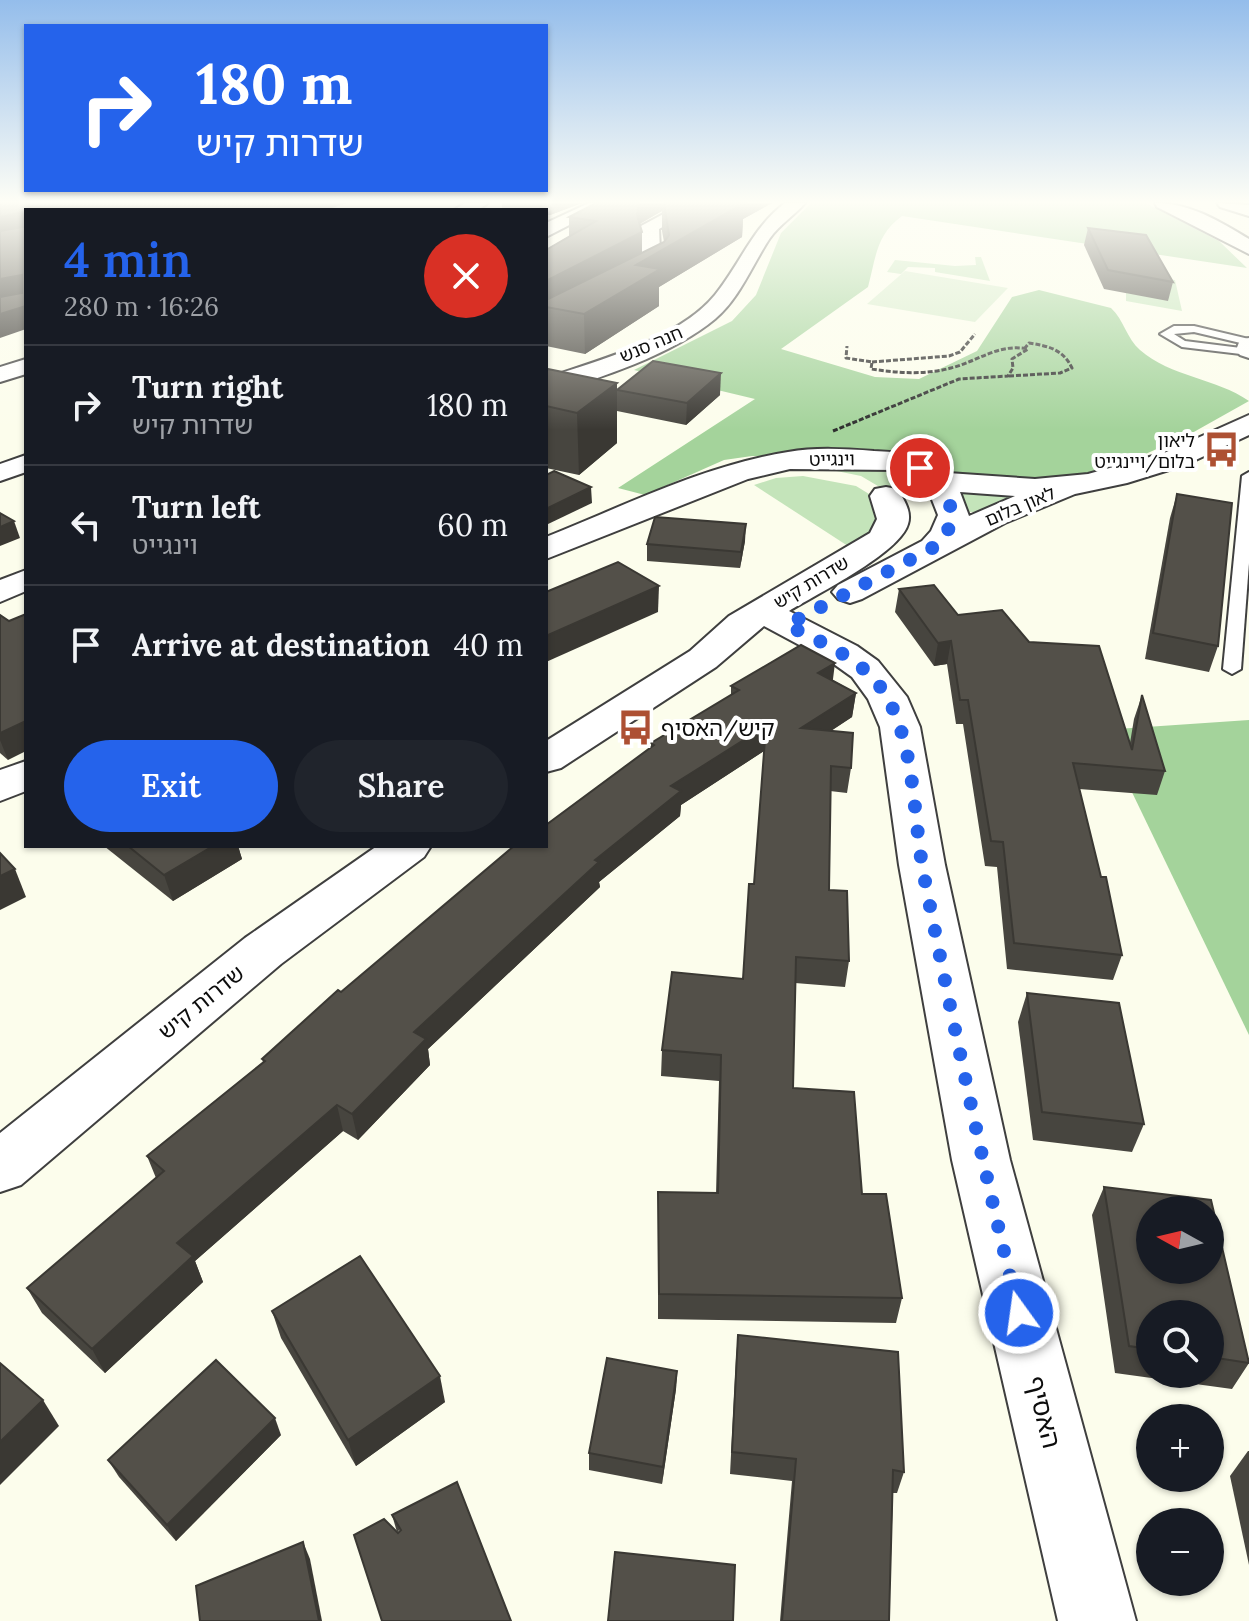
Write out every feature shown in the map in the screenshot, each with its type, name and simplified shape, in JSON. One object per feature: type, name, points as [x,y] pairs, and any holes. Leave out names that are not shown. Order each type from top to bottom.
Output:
[{"type":"street","points":[[548,331],[641,279]]},
{"type":"street","name":"חנה סנש","points":[[548,385],[676,335],[705,318],[736,279]]},
{"type":"street","points":[[0,375],[24,367]]},
{"type":"street","points":[[548,373],[571,378]]},
{"type":"street","name":"לאון בלום","points":[[934,547],[994,516],[1064,488],[1133,471],[1221,441],[1247,427]]},
{"type":"street","name":"וינגייט","points":[[548,548],[738,472],[790,460],[844,458],[902,461],[920,468],[940,482]]},
{"type":"street","points":[[0,473],[24,464]]},
{"type":"street","name":"וינגייט","points":[[696,488],[759,473],[804,469],[859,479],[886,496],[923,511],[994,516]]},
{"type":"street","points":[[934,547],[946,535],[954,515],[940,482]]},
{"type":"street","name":"לאון בלום","points":[[886,496],[908,485],[940,482],[1064,488]]},
{"type":"street","name":"שדרות קיש","points":[[548,758],[703,659],[745,647],[775,618],[882,540],[893,526],[895,517],[886,496]]},
{"type":"street","name":"שדרות קיש","points":[[775,618],[934,547]]},
{"type":"street","points":[[0,592],[24,580]]},
{"type":"street","name":"האסיף","points":[[775,618],[844,654],[865,669],[887,697],[900,727],[922,865],[981,1160],[1097,1621]]},
{"type":"street","points":[[0,787],[24,775]]},
{"type":"street","name":"שדרות קיש","points":[[0,1167],[263,951],[405,848]]},
{"type":"lane","points":[[1175,329],[1190,329],[1249,347],[1186,345],[1171,340],[1166,334],[1175,329]]},
{"type":"lane","points":[[1232,669],[1249,476]]},
{"type":"path","points":[[847,346],[846,358],[872,362],[949,356],[960,352],[975,334]]},
{"type":"path","points":[[790,460],[807,441],[959,379],[1060,373],[1072,368],[1067,356],[1054,346],[1029,343],[1025,348]]},
{"type":"path","points":[[872,362],[871,369],[918,372],[952,369],[973,362],[1003,345],[1025,348]]},
{"type":"path","points":[[1008,376],[1013,368],[1012,359],[1028,349],[1025,348]]},
{"type":"green space","points":[[763,279],[870,279],[868,287],[781,349],[875,377],[919,379],[977,351],[1012,297],[1039,290],[1111,308],[1136,346],[1152,359],[1249,401],[1192,433],[1097,476],[998,484],[900,458],[752,456],[724,460],[645,495],[618,488],[755,399],[634,370],[732,321],[756,295]]},
{"type":"green space","points":[[896,279],[951,279],[1008,288],[975,322],[867,304]]},
{"type":"green space","points":[[1156,279],[1175,280],[1182,311],[1126,301],[1126,293],[1165,297]]},
{"type":"green space","points":[[877,462],[928,479],[899,482],[883,489],[861,476],[817,467]]},
{"type":"green space","points":[[803,476],[856,486],[874,497],[880,527],[851,548],[754,485],[776,478]]},
{"type":"green space","points":[[948,486],[1030,492],[997,508],[971,512],[961,511]]},
{"type":"green space","points":[[1249,720],[1249,1035],[1102,730]]},
{"type":"building","points":[[24,279],[24,307],[0,314],[0,297],[22,293]]},
{"type":"building","points":[[589,279],[644,279],[584,314],[548,307],[548,299]]},
{"type":"building","points":[[653,361],[721,373],[687,403],[617,390]]},
{"type":"building","points":[[548,369],[617,383],[577,413],[548,406]]},
{"type":"building","points":[[554,471],[591,487],[548,508],[548,474]]},
{"type":"building","points":[[1177,494],[1232,503],[1218,646],[1153,633]]},
{"type":"building","points":[[0,513],[14,521],[0,527]]},
{"type":"building","points":[[655,517],[746,524],[741,552],[647,544]]},
{"type":"building","points":[[618,562],[659,586],[548,635],[548,591]]},
{"type":"building","points":[[934,585],[958,615],[1002,610],[1029,642],[1099,646],[1132,750],[1142,695],[1165,771],[1073,763],[1101,877],[1106,877],[1122,955],[1014,943],[1003,842],[991,841],[968,700],[960,700],[951,641],[938,643],[899,589]]},
{"type":"building","points":[[0,615],[9,621],[24,615],[24,722],[0,733]]},
{"type":"building","points":[[801,645],[835,663],[818,673],[856,693],[801,728],[853,733],[851,768],[831,766],[829,890],[847,891],[849,961],[796,957],[793,1088],[854,1092],[862,1194],[886,1194],[902,1298],[659,1294],[658,1192],[718,1193],[721,1055],[662,1050],[672,972],[743,979],[749,884],[754,884],[766,726],[671,786],[681,791],[595,860],[599,862],[414,1032],[426,1039],[352,1114],[337,1105],[177,1243],[193,1256],[92,1349],[27,1288],[164,1171],[147,1156],[265,1061],[262,1059],[338,990],[341,992],[512,848],[548,848],[548,824],[654,745],[651,743],[739,690],[731,686]]},
{"type":"building","points":[[130,848],[210,848],[164,875]]},
{"type":"building","points":[[0,853],[15,869],[0,876]]},
{"type":"building","points":[[1027,993],[1119,1003],[1144,1124],[1042,1112]]},
{"type":"building","points":[[1104,1187],[1178,1196],[1136,1196],[1136,1284],[1224,1284],[1224,1256],[1249,1363],[1224,1359],[1224,1300],[1136,1300],[1136,1347],[1129,1346]]},
{"type":"building","points":[[360,1256],[440,1376],[348,1440],[272,1311]]},
{"type":"building","points":[[738,1335],[898,1352],[904,1472],[893,1470],[889,1621],[782,1621],[796,1459],[732,1452]]},
{"type":"building","points":[[607,1358],[677,1371],[663,1467],[589,1453]]},
{"type":"building","points":[[216,1360],[275,1418],[167,1525],[108,1460]]},
{"type":"building","points":[[0,1363],[43,1400],[0,1442]]},
{"type":"building","points":[[457,1482],[511,1621],[382,1621],[354,1535],[384,1519],[398,1533],[401,1530],[392,1515]]},
{"type":"building","points":[[303,1542],[319,1621],[200,1621],[196,1586]]},
{"type":"building","points":[[615,1552],[735,1565],[733,1621],[608,1621]]},
{"type":"place","name":"ליאון בלום/ויינגייט","points":[[1221,450]]},
{"type":"place","name":"קיש/האסיף","points":[[635,728]]},
{"type":"route","points":[[920,468],[940,482],[954,515],[946,535],[934,547],[787,625],[844,654],[865,669],[887,697],[900,727],[922,865],[981,1160],[1019,1313]]}]
